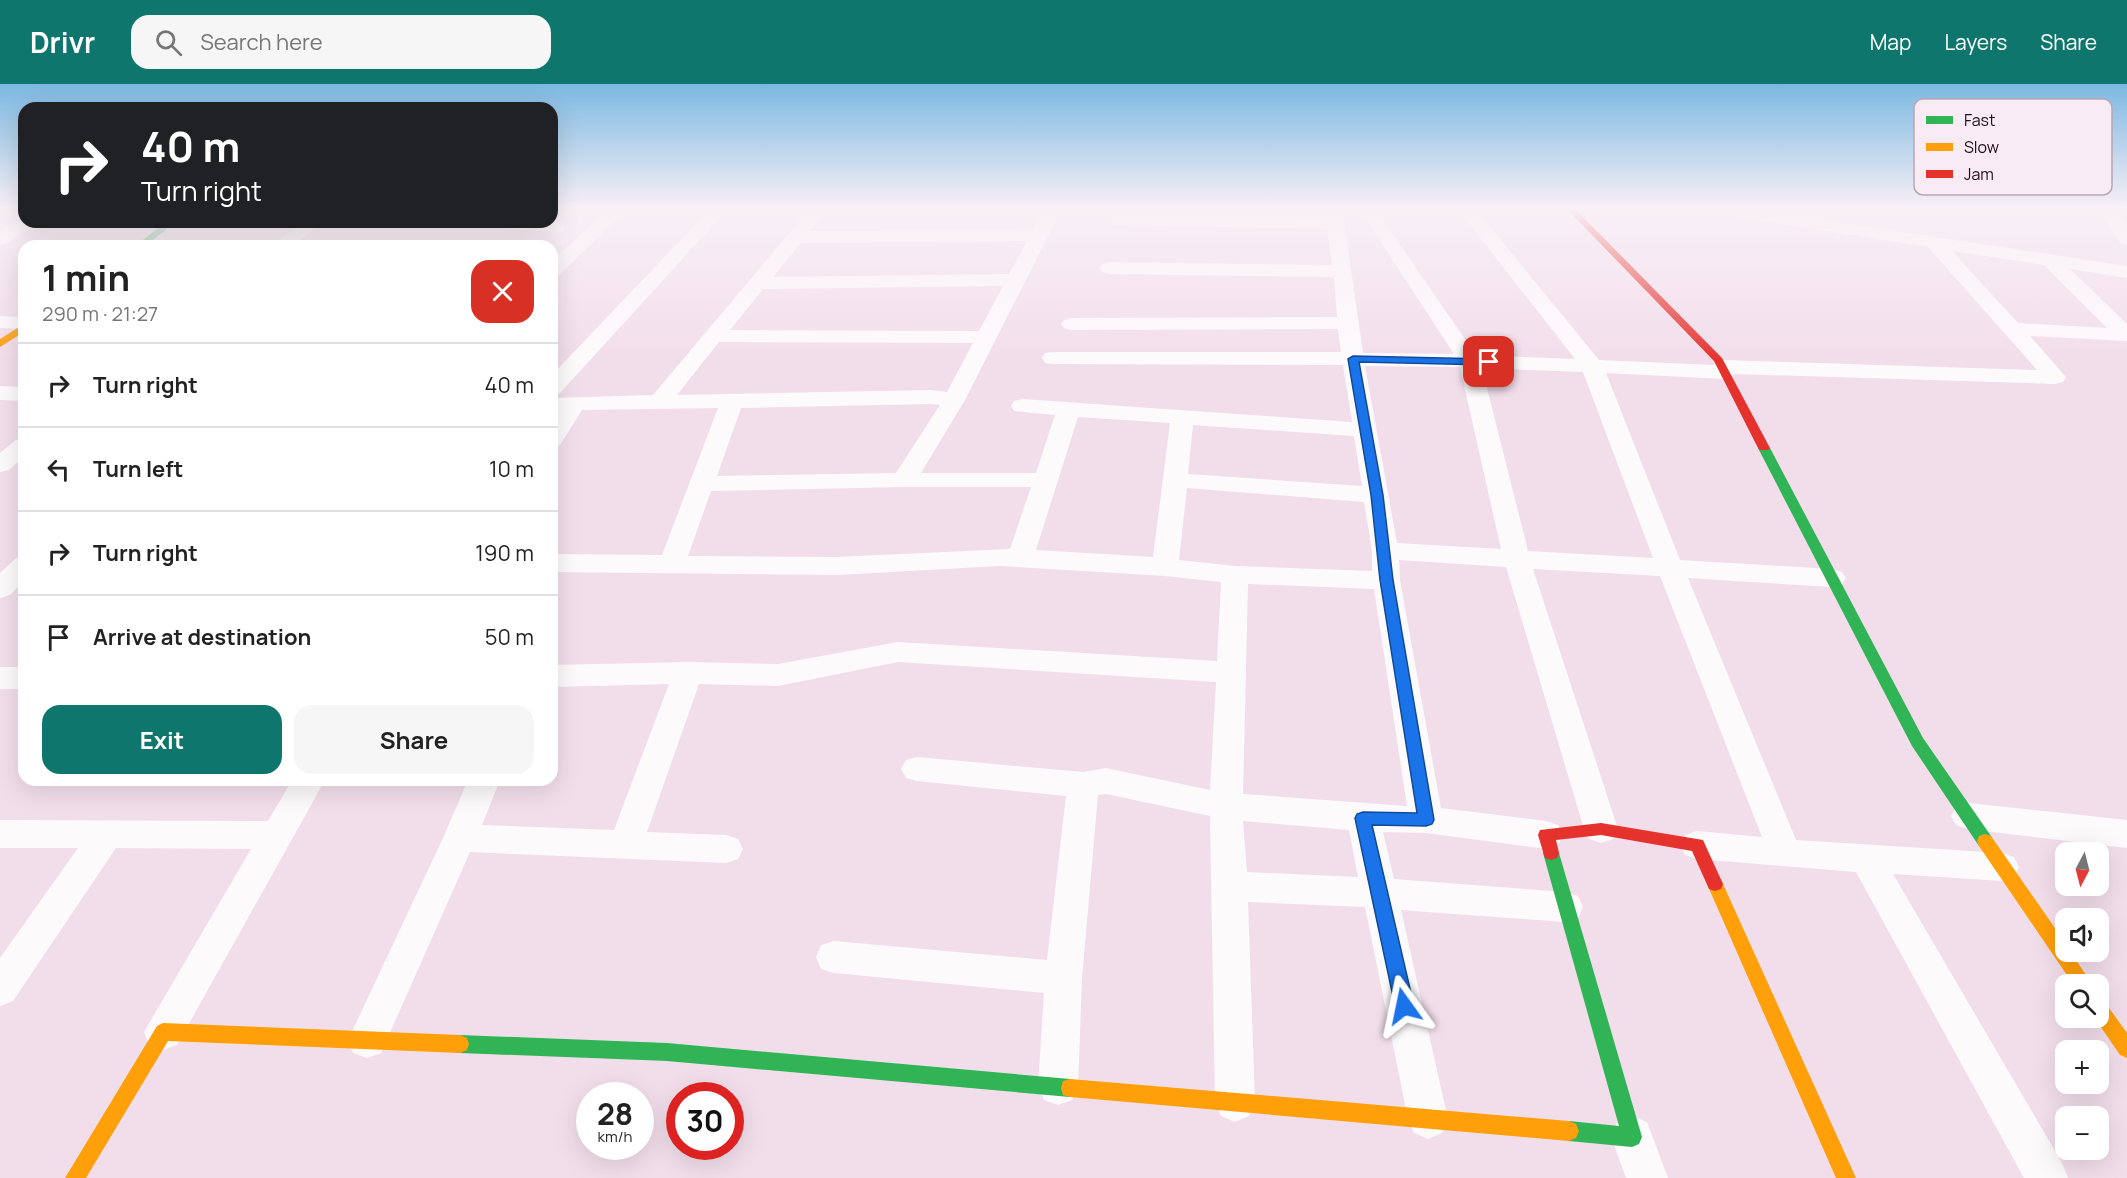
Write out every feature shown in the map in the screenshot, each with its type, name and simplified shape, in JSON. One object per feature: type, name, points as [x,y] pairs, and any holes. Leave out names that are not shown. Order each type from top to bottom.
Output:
[{"type":"street","points":[[558,382],[673,258]]},
{"type":"street","points":[[659,402],[778,258]]},
{"type":"street","points":[[904,480],[954,400],[1027,258]]},
{"type":"street","points":[[1341,258],[1353,359],[1377,495],[1385,565],[1426,820]]},
{"type":"street","points":[[1400,258],[1469,361],[1517,559],[1601,829]]},
{"type":"street","points":[[1506,258],[1593,366],[1670,568],[1785,853]]},
{"type":"street","points":[[1619,258],[1710,351],[1724,370],[1917,742],[2075,974]]},
{"type":"street","points":[[1053,358],[1469,361],[1724,370],[2055,377],[1949,258]]},
{"type":"street","points":[[2032,258],[2127,272]]},
{"type":"street","points":[[2013,329],[2126,335],[2051,261]]},
{"type":"street","points":[[1109,268],[1343,271]]},
{"type":"street","points":[[757,283],[1016,280]]},
{"type":"street","points":[[1071,324],[1348,322]]},
{"type":"street","points":[[715,336],[987,337]]},
{"type":"street","points":[[0,393],[18,394]]},
{"type":"street","points":[[558,420],[563,403],[931,397],[954,400]]},
{"type":"street","points":[[672,564],[732,401]]},
{"type":"street","points":[[1022,406],[1366,430]]},
{"type":"street","points":[[1020,558],[1069,409]]},
{"type":"street","points":[[1165,567],[1182,417]]},
{"type":"street","points":[[0,465],[18,450]]},
{"type":"street","points":[[702,484],[1046,480]]},
{"type":"street","points":[[1175,480],[1377,495]]},
{"type":"street","points":[[558,563],[836,566],[1000,557],[1165,567],[1235,575],[1517,559],[1832,578]]},
{"type":"street","points":[[0,589],[18,571]]},
{"type":"street","points":[[1235,575],[1227,806],[1235,1102]]},
{"type":"street","points":[[558,676],[688,673],[778,675],[898,652],[1231,672]]},
{"type":"street","points":[[625,845],[688,673]]},
{"type":"street","points":[[0,678],[18,678]]},
{"type":"street","points":[[917,769],[1083,785],[1106,781],[1227,806],[1363,818],[1426,820],[1546,835],[1601,829],[1697,845],[2002,867]]},
{"type":"street","points":[[1058,1086],[1063,978],[1083,785]]},
{"type":"street","points":[[75,1178],[163,1032],[305,786]]},
{"type":"street","points":[[367,1040],[481,786]]},
{"type":"street","points":[[1968,816],[2127,834]]},
{"type":"street","points":[[1363,818],[1428,1119]]},
{"type":"street","points":[[0,834],[276,835]]},
{"type":"street","points":[[0,989],[107,834]]},
{"type":"street","points":[[1546,835],[1632,1137],[1647,1178]]},
{"type":"street","points":[[459,838],[726,849]]},
{"type":"street","points":[[1697,845],[1846,1178]]},
{"type":"street","points":[[1866,858],[2047,1178]]},
{"type":"street","points":[[1230,886],[1381,893],[1565,907]]},
{"type":"street","points":[[834,957],[1063,978]]},
{"type":"street","points":[[2109,1023],[2127,1049]]},
{"type":"street","points":[[163,1032],[667,1052],[1632,1137]]},
{"type":"traffic: fast","points":[[1764,448],[1917,742],[1985,841]]},
{"type":"traffic: fast","points":[[1551,853],[1632,1137],[1569,1131]]},
{"type":"traffic: fast","points":[[460,1044],[667,1052],[1070,1088]]},
{"type":"traffic: slow","points":[[0,344],[18,331]]},
{"type":"traffic: slow","points":[[1985,841],[2076,974]]},
{"type":"traffic: slow","points":[[1715,884],[1846,1178]]},
{"type":"traffic: slow","points":[[2109,1023],[2127,1049]]},
{"type":"traffic: slow","points":[[75,1178],[163,1032],[460,1044]]},
{"type":"traffic: slow","points":[[1070,1088],[1569,1131]]},
{"type":"traffic: jam","points":[[1619,258],[1718,360],[1764,448]]},
{"type":"traffic: jam","points":[[1551,853],[1546,835],[1601,829],[1697,845],[1715,884]]},
{"type":"route","points":[[1404,1006],[1363,818],[1426,820],[1386,580],[1385,551],[1377,495],[1353,359],[1489,362]]}]
